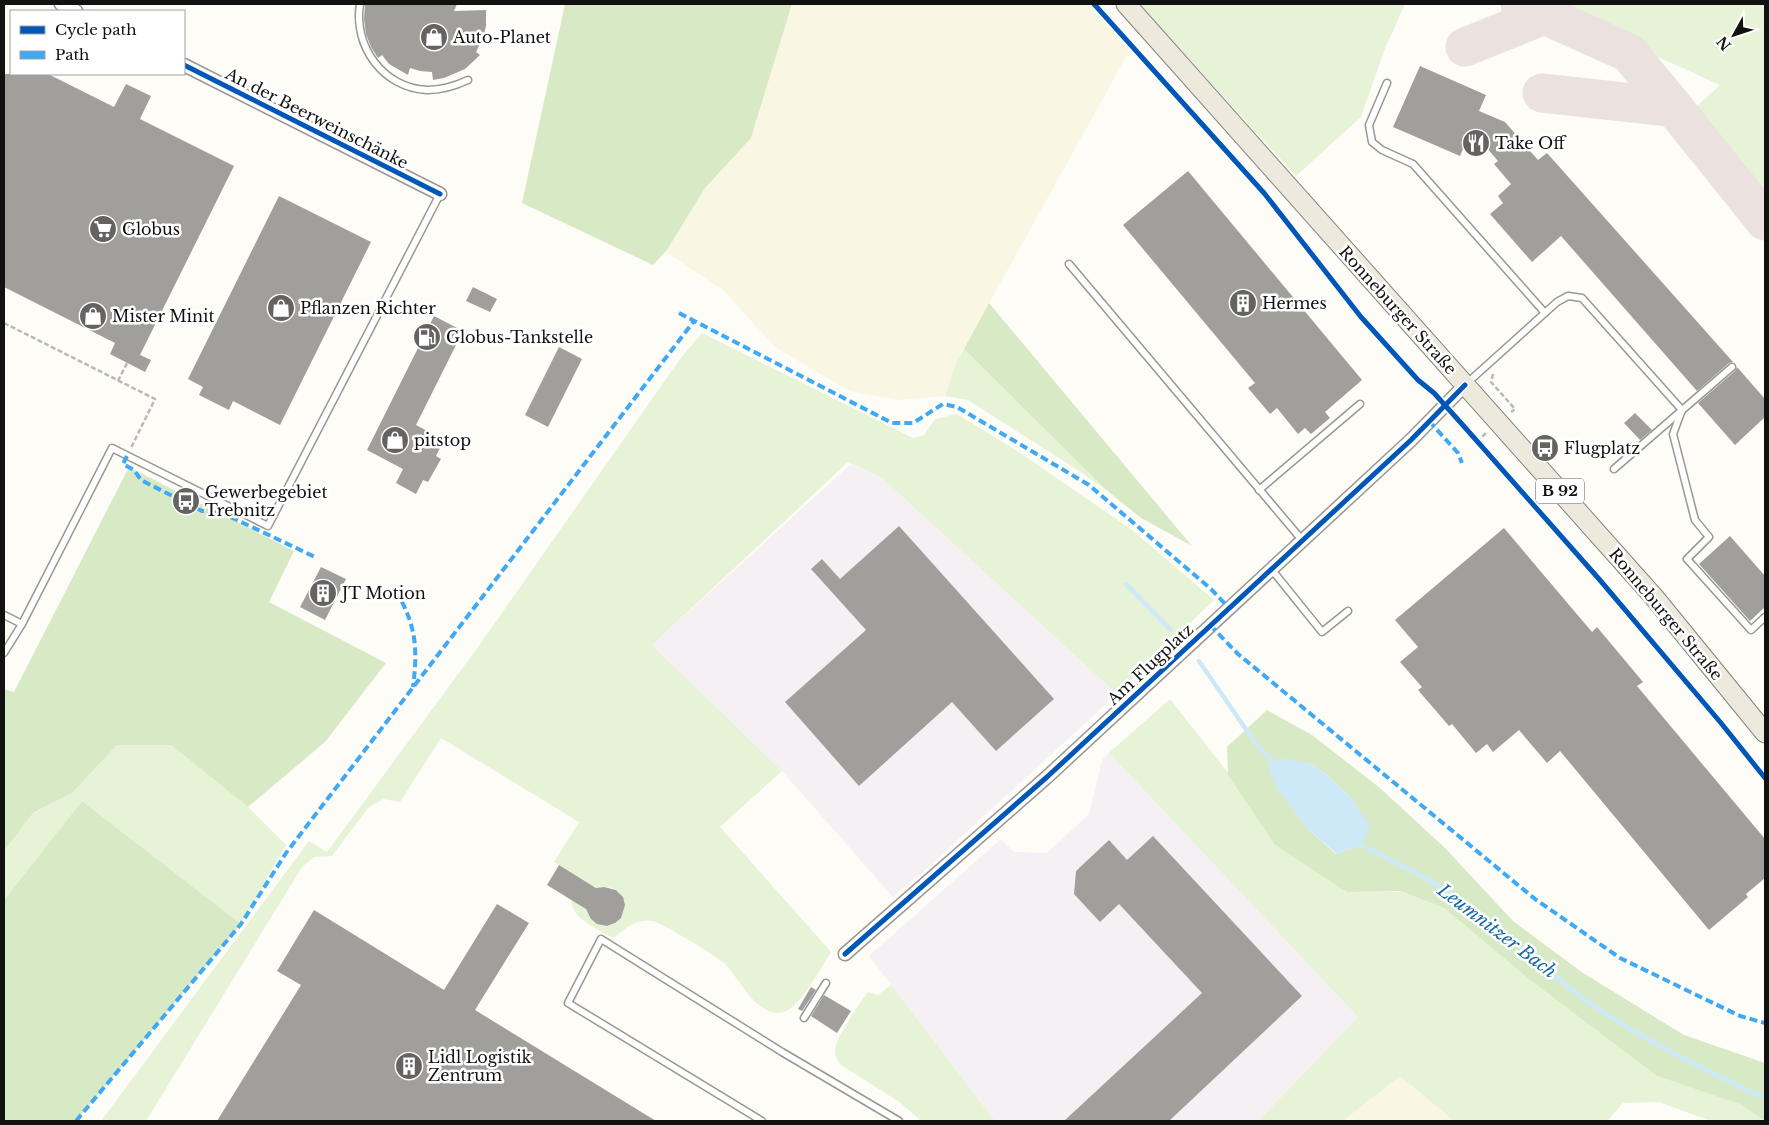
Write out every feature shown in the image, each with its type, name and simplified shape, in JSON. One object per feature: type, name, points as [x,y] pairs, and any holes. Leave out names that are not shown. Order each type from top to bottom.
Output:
[{"type":"main road","name":"Ronneburger Straße","points":[[1126,4],[1654,597],[1765,733]]},
{"type":"street","points":[[61,4],[74,10]]},
{"type":"street","name":"An der Beerweinschänke","points":[[185,66],[440,194]]},
{"type":"street","name":"Am Flugplatz","points":[[845,954],[1053,771],[1411,440],[1465,385]]},
{"type":"lane","points":[[360,4],[359,27],[362,41],[373,60],[387,75],[413,88],[427,90],[456,86],[468,80]]},
{"type":"lane","points":[[1387,83],[1369,125],[1372,142],[1382,150],[1413,164],[1545,313]]},
{"type":"lane","name":"An der Beerweinschänke","points":[[22,624],[112,448],[268,526],[440,194]]},
{"type":"lane","points":[[1069,264],[1302,540]]},
{"type":"lane","points":[[1465,385],[1557,302],[1568,296],[1582,298],[1682,410]]},
{"type":"lane","points":[[1614,469],[1732,367]]},
{"type":"lane","points":[[1259,490],[1360,404]]},
{"type":"lane","points":[[1682,410],[1673,434],[1694,520],[1709,537],[1687,559],[1751,630],[1765,617]]},
{"type":"lane","points":[[1272,570],[1322,632],[1348,611]]},
{"type":"lane","points":[[4,615],[22,624],[4,653]]},
{"type":"lane","points":[[762,1121],[568,1003],[602,939],[782,1052],[899,1121]]},
{"type":"lane","points":[[804,1018],[826,983]]},
{"type":"path","points":[[4,324],[155,399],[127,456]]},
{"type":"path","points":[[118,381],[127,363]]},
{"type":"shaded area","points":[[792,4],[1090,4],[1130,50],[956,363],[945,396],[899,400],[849,391],[775,347],[723,290],[666,252],[705,188],[751,138]]},
{"type":"shaded area","points":[[851,464],[882,478],[1117,694],[923,872],[893,897],[782,771],[652,645]]},
{"type":"shaded area","points":[[1109,753],[1358,1017],[1258,1121],[995,1121],[869,956],[1001,839],[1014,852],[1047,853],[1089,814],[1102,760]]},
{"type":"shaded area","points":[[1400,1076],[1454,1121],[1343,1121]]},
{"type":"green space","points":[[565,4],[792,4],[751,138],[705,188],[667,250],[653,265],[522,203]]},
{"type":"green space","points":[[1139,4],[1405,4],[1384,51],[1361,117],[1296,176]]},
{"type":"green space","points":[[1541,4],[1765,4],[1765,206],[1701,129],[1695,108],[1720,85]]},
{"type":"green space","points":[[989,303],[1192,546],[1141,518],[1105,489],[964,349]]},
{"type":"green space","points":[[702,333],[913,438],[924,435],[935,419],[957,414],[1019,452],[1132,530],[1214,600],[1117,694],[882,478],[848,462],[652,645],[782,771],[720,827],[831,952],[817,975],[793,1006],[788,1010],[778,1013],[760,1006],[721,960],[658,923],[647,920],[637,922],[627,927],[615,937],[611,937],[580,918],[572,907],[571,900],[585,908],[590,918],[596,923],[606,926],[615,923],[621,917],[624,908],[619,892],[610,888],[597,888],[554,862],[579,822],[441,738],[400,802],[383,799],[368,808],[332,856],[314,857],[302,867],[146,1121],[101,1121],[309,841],[327,852],[478,647],[680,359]]},
{"type":"green space","points":[[964,349],[1105,489],[968,400],[945,396],[956,363]]},
{"type":"green space","points":[[129,467],[294,551],[269,602],[386,663],[325,742],[248,807],[171,745],[117,745],[72,793],[33,813],[4,851],[4,689],[14,692]]},
{"type":"green space","points":[[1170,699],[1228,773],[1274,844],[1348,891],[1402,892],[1444,908],[1516,968],[1657,1076],[1739,1104],[1765,1121],[1711,1121],[1659,1102],[1623,1103],[1607,1121],[1454,1121],[1400,1076],[1343,1121],[1258,1121],[1358,1017],[1109,753]]},
{"type":"green space","points":[[1267,710],[1312,735],[1380,788],[1445,848],[1513,921],[1583,973],[1684,1035],[1765,1063],[1765,1121],[1739,1104],[1657,1076],[1529,979],[1444,908],[1400,891],[1347,892],[1274,844],[1228,775],[1227,747]],"holes":[[[1309,763],[1327,775],[1351,798],[1361,845],[1336,854],[1307,828]]]},
{"type":"green space","points":[[117,745],[171,745],[248,807],[286,845],[241,924],[82,801],[4,900],[4,851],[32,814],[72,793]]},
{"type":"green space","points":[[82,801],[241,924],[76,1121],[4,1121],[4,900]]},
{"type":"green space","points":[[891,985],[995,1121],[921,1121],[901,1103],[841,1065],[835,1051],[848,1021],[868,992],[878,995]]},
{"type":"water","points":[[1280,758],[1309,763],[1327,775],[1351,798],[1370,826],[1361,845],[1337,854],[1307,828],[1278,790],[1268,766]]},
{"type":"building","points":[[365,4],[457,4],[454,11],[486,10],[486,26],[483,38],[476,52],[480,55],[465,69],[444,78],[433,80],[432,72],[410,68],[408,75],[389,64],[382,55],[378,58],[371,47],[366,34]]},
{"type":"building","points":[[1420,66],[1486,95],[1479,111],[1505,122],[1538,160],[1547,153],[1733,362],[1729,363],[1697,391],[1561,236],[1532,262],[1490,214],[1503,203],[1498,196],[1511,184],[1494,164],[1498,161],[1486,147],[1467,139],[1460,156],[1393,127]]},
{"type":"building","name":"Globus","points":[[4,74],[50,75],[114,107],[126,84],[151,96],[140,119],[234,166],[140,355],[151,360],[145,372],[110,354],[115,343],[4,287]]},
{"type":"building","name":"Hermes","points":[[1188,171],[1362,380],[1325,412],[1330,418],[1311,434],[1305,428],[1298,434],[1277,408],[1270,414],[1248,388],[1255,383],[1123,225]]},
{"type":"building","name":"Pflanzen Richter","points":[[279,196],[371,242],[280,425],[233,401],[229,410],[199,395],[203,387],[188,379]]},
{"type":"building","points":[[473,287],[497,299],[490,312],[466,301]]},
{"type":"building","points":[[434,316],[463,331],[416,425],[444,440],[436,456],[441,459],[428,482],[423,480],[416,494],[396,483],[403,469],[367,450]]},
{"type":"building","points":[[559,347],[582,359],[548,427],[525,415]]},
{"type":"building","points":[[1737,367],[1765,399],[1765,417],[1735,445],[1698,403],[1735,371]]},
{"type":"building","points":[[1635,413],[1652,430],[1640,440],[1624,423]]},
{"type":"building","points":[[899,526],[1054,699],[996,751],[952,702],[859,786],[785,702],[866,630],[811,569],[822,559],[840,579]]},
{"type":"building","points":[[1504,528],[1592,632],[1597,627],[1643,682],[1637,686],[1765,839],[1765,878],[1746,894],[1748,897],[1709,930],[1560,751],[1547,763],[1519,730],[1493,752],[1487,744],[1476,753],[1452,724],[1449,726],[1418,690],[1422,687],[1400,662],[1418,647],[1395,620]]},
{"type":"building","points":[[1730,536],[1765,576],[1765,607],[1750,621],[1699,564]]},
{"type":"building","name":"JT Motion","points":[[321,567],[346,579],[325,620],[300,607]]},
{"type":"building","points":[[1153,836],[1302,996],[1169,1121],[1064,1121],[1202,993],[1119,904],[1100,922],[1074,894],[1076,871],[1109,840],[1127,860]]},
{"type":"building","points":[[559,865],[596,888],[604,887],[616,890],[623,897],[625,905],[621,918],[607,926],[597,924],[591,919],[586,909],[547,885]]},
{"type":"building","name":"Lidl Logistik Zentrum","points":[[497,904],[529,923],[475,1010],[656,1121],[217,1121],[301,985],[277,971],[314,910],[444,990]]},
{"type":"building","points":[[811,987],[816,990],[802,1011],[798,1009]]},
{"type":"building","points":[[824,995],[851,1011],[837,1033],[811,1016]]},
{"type":"waterway","name":"Leumnitzer Bach","points":[[1126,584],[1171,630]]},
{"type":"waterway","name":"Leumnitzer Bach","points":[[1199,661],[1256,744],[1277,766]]},
{"type":"waterway","name":"Leumnitzer Bach","points":[[1357,842],[1454,895],[1495,926],[1563,983],[1610,1017],[1691,1062],[1753,1093],[1765,1097]]},
{"type":"taxiway","points":[[1520,4],[1629,53],[1675,109]]},
{"type":"taxiway","points":[[1465,47],[1542,16],[1548,16]]},
{"type":"taxiway","points":[[1542,93],[1675,109],[1765,221]]},
{"type":"marked path","points":[[679,313],[892,423],[913,423],[943,404],[957,407],[1089,485],[1211,589],[1229,608]]},
{"type":"marked path","points":[[76,1121],[241,924],[286,853],[694,321]]},
{"type":"marked path","points":[[1429,421],[1458,453],[1462,463]]},
{"type":"marked path","points":[[127,456],[123,464],[134,470],[141,480],[202,511],[218,511],[315,557]]},
{"type":"marked path","points":[[396,591],[408,615],[414,637],[413,687]]},
{"type":"marked path","points":[[1210,625],[1238,654],[1535,899],[1620,958],[1740,1016],[1765,1023]]},
{"type":"cycle path","points":[[1094,4],[1264,193],[1361,317],[1418,380],[1434,393],[1599,579],[1765,778]]},
{"type":"cycle path","points":[[185,66],[440,194]]},
{"type":"cycle path","points":[[845,954],[1047,777],[1411,440],[1465,385]]},
{"type":"place","name":"Auto-Planet","points":[[434,37]]},
{"type":"place","name":"Take Off","points":[[1476,143]]},
{"type":"place","name":"Globus","points":[[103,229]]},
{"type":"place","name":"Hermes","points":[[1243,303]]},
{"type":"place","name":"Pflanzen Richter","points":[[281,308]]},
{"type":"place","name":"Mister Minit","points":[[93,316]]},
{"type":"place","name":"Globus-Tankstelle","points":[[427,337]]},
{"type":"place","name":"pitstop","points":[[395,440]]},
{"type":"place","name":"Flugplatz","points":[[1545,448]]},
{"type":"place","name":"Gewerbegebiet Trebnitz","points":[[186,501]]},
{"type":"place","name":"JT Motion","points":[[323,593]]},
{"type":"place","name":"Lidl Logistik Zentrum","points":[[409,1066]]}]
